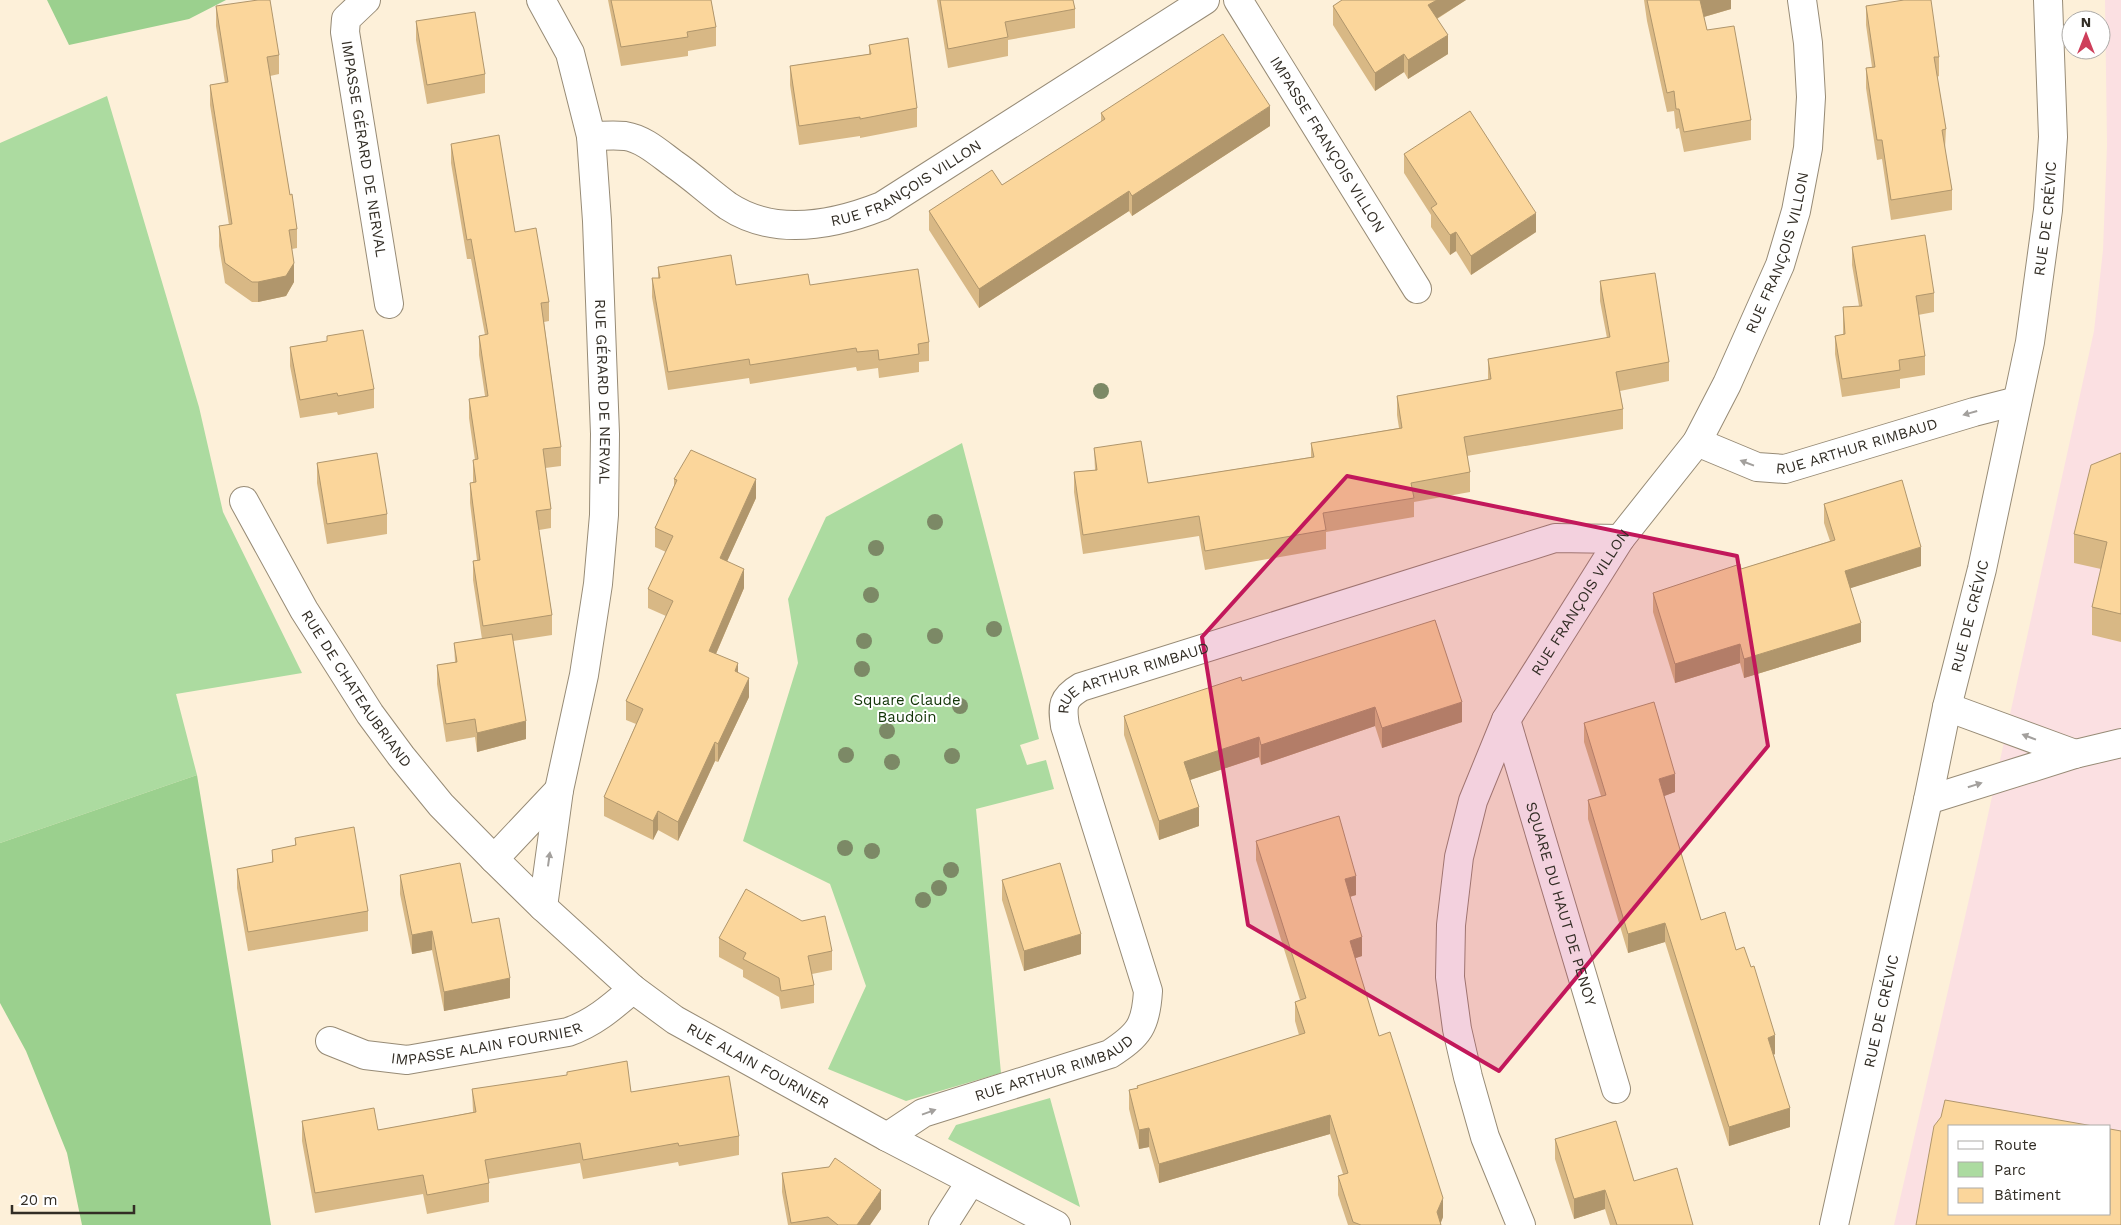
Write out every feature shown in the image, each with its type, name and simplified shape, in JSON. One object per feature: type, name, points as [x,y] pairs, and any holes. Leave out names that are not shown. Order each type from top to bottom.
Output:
[{"type":"street","name":"IMPASSE GÉRARD DE NERVAL","points":[[366,0],[346,19],[345,32],[389,304]]},
{"type":"street","name":"RUE GÉRARD DE NERVAL","points":[[541,0],[570,53],[590,136],[597,220],[605,434],[604,515],[598,584],[585,666],[559,790],[543,907]]},
{"type":"street","name":"RUE FRANÇOIS VILLON","points":[[590,136],[626,136],[644,142],[730,207],[751,216],[773,223],[796,225],[824,224],[854,217],[882,206],[1205,0]]},
{"type":"street","name":"IMPASSE FRANÇOIS VILLON","points":[[1238,0],[1417,288]]},
{"type":"street","name":"RUE FRANÇOIS VILLON","points":[[1521,1225],[1485,1137],[1457,1029],[1450,977],[1451,925],[1459,857],[1473,801],[1506,720],[1620,540],[1697,442],[1727,384],[1780,265],[1796,211],[1808,148],[1811,98],[1808,43],[1802,0]]},
{"type":"street","name":"RUE DE CRÉVIC","points":[[1834,1225],[1947,707],[1982,569],[2030,342],[2048,202],[2052,137],[2048,0]]},
{"type":"street","name":"RUE ARTHUR RIMBAUD","points":[[1697,442],[1757,467],[1785,469],[1974,412],[2017,401]]},
{"type":"street","name":"RUE DE CHATEAUBRIAND","points":[[244,501],[304,610],[370,714],[441,805],[494,859]]},
{"type":"street","name":"RUE ARTHUR RIMBAUD","points":[[887,1136],[923,1113],[1110,1054],[1126,1043],[1140,1029],[1147,1012],[1148,991],[1065,726],[1063,708],[1068,694],[1081,687],[1555,538],[1620,540]]},
{"type":"street","points":[[1947,707],[2075,754]]},
{"type":"street","name":"SQUARE DU HAUT DE PENOY","points":[[1506,720],[1616,1089]]},
{"type":"street","points":[[1928,800],[2075,754],[2121,743]]},
{"type":"street","points":[[494,859],[559,790]]},
{"type":"street","name":"RUE ALAIN FOURNIER","points":[[494,859],[543,907],[633,989],[675,1020],[887,1136],[1056,1225]]},
{"type":"street","name":"IMPASSE ALAIN FOURNIER","points":[[330,1041],[365,1055],[407,1060],[416,1059],[568,1032],[599,1019],[633,989]]},
{"type":"street","points":[[943,1225],[971,1181]]},
{"type":"highlighted area","points":[[1347,476],[1737,556],[1768,746],[1499,1071],[1248,925],[1202,637]]},
{"type":"shaded area","points":[[2105,0],[2121,0],[2121,1225],[1894,1225],[1979,856],[2094,331],[2103,250],[2107,145],[2106,60],[2111,60],[2111,10],[2105,10]]},
{"type":"green space","points":[[47,0],[226,0],[189,19],[69,45]]},
{"type":"green space","points":[[107,96],[199,407],[223,512],[302,673],[176,694],[197,775],[0,843],[0,143]]},
{"type":"green space","name":"Square Claude Baudoin","points":[[962,443],[1039,739],[1020,745],[1027,765],[1046,760],[1054,789],[976,809],[1001,1073],[906,1101],[828,1069],[866,986],[830,884],[743,841],[798,663],[788,599],[826,517]]},
{"type":"green space","points":[[197,775],[271,1225],[82,1225],[67,1153],[26,1051],[0,1003],[0,843]]},
{"type":"green space","points":[[1050,1098],[1080,1207],[948,1139],[956,1125]]},
{"type":"building","points":[[270,0],[279,55],[267,57],[297,229],[289,230],[294,263],[286,276],[252,282],[225,263],[219,226],[232,224],[210,85],[228,82],[216,6]]},
{"type":"building","points":[[611,0],[711,0],[716,27],[687,32],[688,37],[621,47]]},
{"type":"building","points":[[940,0],[1073,0],[1075,9],[1005,22],[1008,37],[948,49]]},
{"type":"building","points":[[1342,0],[1437,0],[1428,5],[1448,35],[1408,60],[1404,54],[1375,73],[1333,6]]},
{"type":"building","points":[[1647,0],[1700,0],[1707,30],[1734,26],[1751,120],[1684,132],[1679,109],[1676,109],[1674,91],[1667,93]]},
{"type":"building","points":[[1904,0],[1931,0],[1939,57],[1934,57],[1946,129],[1942,130],[1952,190],[1891,200],[1882,140],[1877,140],[1866,68],[1875,67],[1866,6]]},
{"type":"building","points":[[475,12],[485,74],[427,85],[416,21]]},
{"type":"building","points":[[1223,34],[1270,106],[1132,196],[1129,191],[979,289],[929,211],[992,170],[1002,185],[1105,119],[1101,113]]},
{"type":"building","points":[[908,38],[917,108],[860,119],[860,117],[799,126],[790,66],[871,54],[869,45]]},
{"type":"building","points":[[1470,111],[1536,213],[1471,256],[1456,232],[1450,235],[1431,208],[1437,204],[1404,154]]},
{"type":"building","points":[[499,135],[515,232],[536,228],[549,302],[541,303],[561,447],[543,449],[551,509],[536,511],[552,615],[483,626],[473,561],[480,560],[470,483],[476,482],[473,460],[478,459],[469,399],[488,396],[479,336],[488,334],[471,239],[467,240],[451,144]]},
{"type":"building","points":[[1925,235],[1934,293],[1916,296],[1925,356],[1899,360],[1900,370],[1842,379],[1835,336],[1845,334],[1843,307],[1862,306],[1852,247]]},
{"type":"building","points":[[731,255],[736,285],[808,274],[810,285],[918,269],[929,342],[918,344],[919,354],[879,360],[878,350],[857,352],[856,348],[750,365],[749,359],[668,372],[652,278],[660,278],[658,267]]},
{"type":"building","points":[[1655,273],[1669,362],[1616,372],[1623,409],[1464,437],[1470,472],[1411,483],[1414,498],[1323,513],[1326,530],[1205,551],[1199,516],[1083,535],[1074,472],[1097,470],[1094,448],[1141,441],[1148,483],[1314,457],[1311,443],[1402,428],[1397,396],[1491,379],[1488,359],[1610,337],[1600,281]]},
{"type":"building","points":[[363,330],[374,389],[338,396],[337,393],[300,400],[290,347],[327,341],[327,336]]},
{"type":"building","points":[[691,450],[756,479],[720,558],[744,569],[709,651],[738,663],[735,671],[749,678],[718,744],[715,742],[678,822],[658,811],[653,821],[604,797],[643,709],[626,701],[673,601],[648,589],[673,536],[655,528],[677,480],[674,479]]},
{"type":"building","points":[[377,453],[387,514],[327,524],[317,463]]},
{"type":"building","points":[[2121,453],[2121,614],[2092,607],[2107,542],[2074,534],[2091,465]]},
{"type":"building","points":[[1902,480],[1921,547],[1845,571],[1861,623],[1744,659],[1740,644],[1675,664],[1653,593],[1740,564],[1741,569],[1835,540],[1824,504]]},
{"type":"building","points":[[1435,620],[1462,702],[1382,728],[1375,707],[1261,745],[1259,737],[1184,762],[1199,807],[1159,821],[1124,716],[1241,677],[1242,681]]},
{"type":"building","points":[[512,634],[526,721],[477,733],[475,719],[446,724],[437,665],[457,662],[454,643]]},
{"type":"building","points":[[1654,702],[1675,774],[1659,779],[1701,920],[1725,912],[1736,950],[1744,947],[1751,967],[1754,966],[1775,1035],[1768,1038],[1790,1108],[1729,1127],[1665,923],[1628,934],[1588,800],[1606,795],[1584,723]]},
{"type":"building","points":[[1339,816],[1356,876],[1345,879],[1362,937],[1350,941],[1379,1036],[1390,1032],[1443,1198],[1437,1212],[1441,1225],[1361,1225],[1353,1222],[1338,1176],[1348,1173],[1330,1115],[1159,1164],[1149,1128],[1139,1130],[1129,1090],[1305,1033],[1295,1002],[1306,998],[1256,841]]},
{"type":"building","points":[[354,827],[368,911],[248,932],[237,869],[273,862],[272,850],[296,845],[295,838]]},
{"type":"building","points":[[460,863],[472,923],[499,918],[510,978],[444,992],[432,931],[412,935],[400,875]]},
{"type":"building","points":[[1060,863],[1081,934],[1024,951],[1002,880]]},
{"type":"building","points":[[746,889],[802,921],[825,916],[832,951],[808,956],[814,985],[781,991],[779,978],[743,959],[746,953],[719,938]]},
{"type":"building","points":[[627,1061],[631,1092],[729,1076],[739,1136],[679,1146],[678,1143],[583,1160],[580,1143],[485,1160],[489,1183],[427,1195],[423,1175],[315,1193],[302,1121],[374,1108],[378,1130],[476,1112],[472,1089],[567,1075],[567,1072]]},
{"type":"building","points":[[1945,1100],[2087,1125],[1948,1125],[1948,1215],[2111,1215],[2111,1129],[2121,1131],[2121,1225],[1916,1225],[1934,1126],[1941,1117]]},
{"type":"building","points":[[1616,1121],[1634,1181],[1677,1168],[1693,1225],[1617,1225],[1605,1190],[1574,1199],[1555,1139]]},
{"type":"building","points":[[835,1158],[881,1190],[857,1225],[838,1225],[828,1217],[791,1223],[782,1173],[829,1167]]}]
